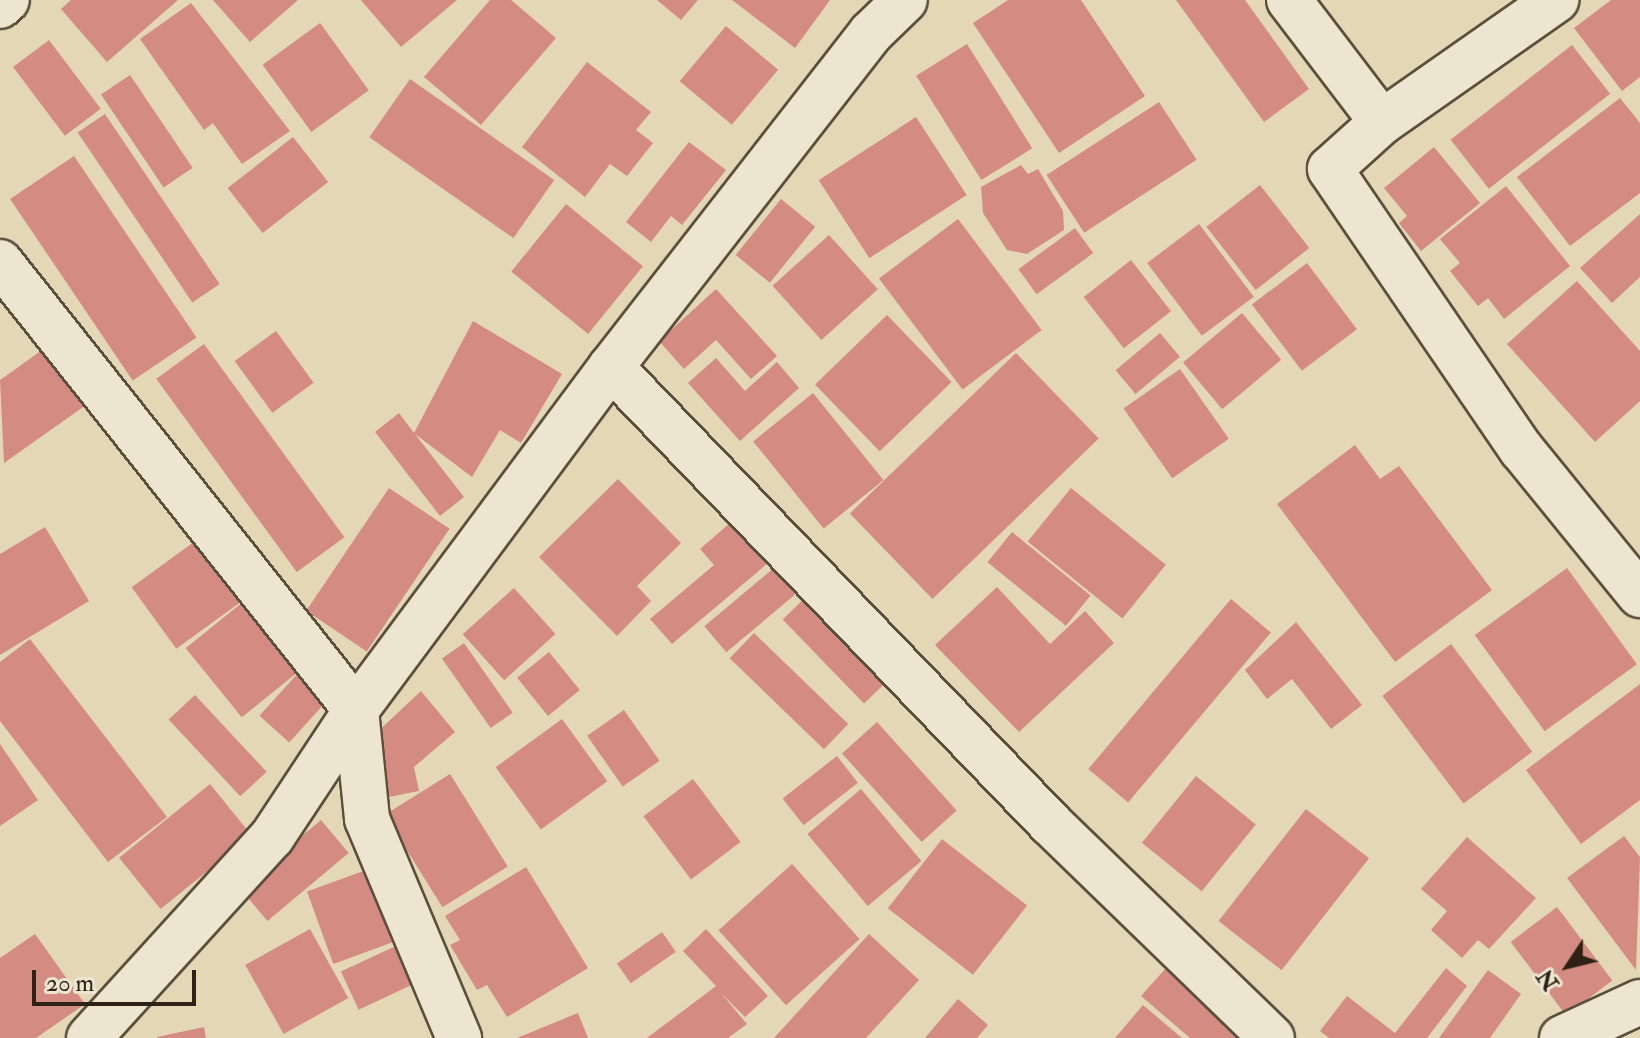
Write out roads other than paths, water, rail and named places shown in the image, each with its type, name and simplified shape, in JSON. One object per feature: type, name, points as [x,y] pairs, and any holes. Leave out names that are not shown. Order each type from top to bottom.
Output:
[{"type":"street","points":[[0,6],[7,0]]},
{"type":"street","points":[[89,1038],[272,837],[356,710],[611,367],[871,33],[905,0]]},
{"type":"street","points":[[1289,0],[1382,122]]},
{"type":"street","points":[[1556,0],[1382,122],[1330,169],[1522,450],[1640,595]]},
{"type":"street","points":[[0,262],[356,710],[367,819],[459,1038]]},
{"type":"street","points":[[611,367],[1050,823],[1272,1038]]},
{"type":"street","points":[[1562,1038],[1640,1002]]}]
